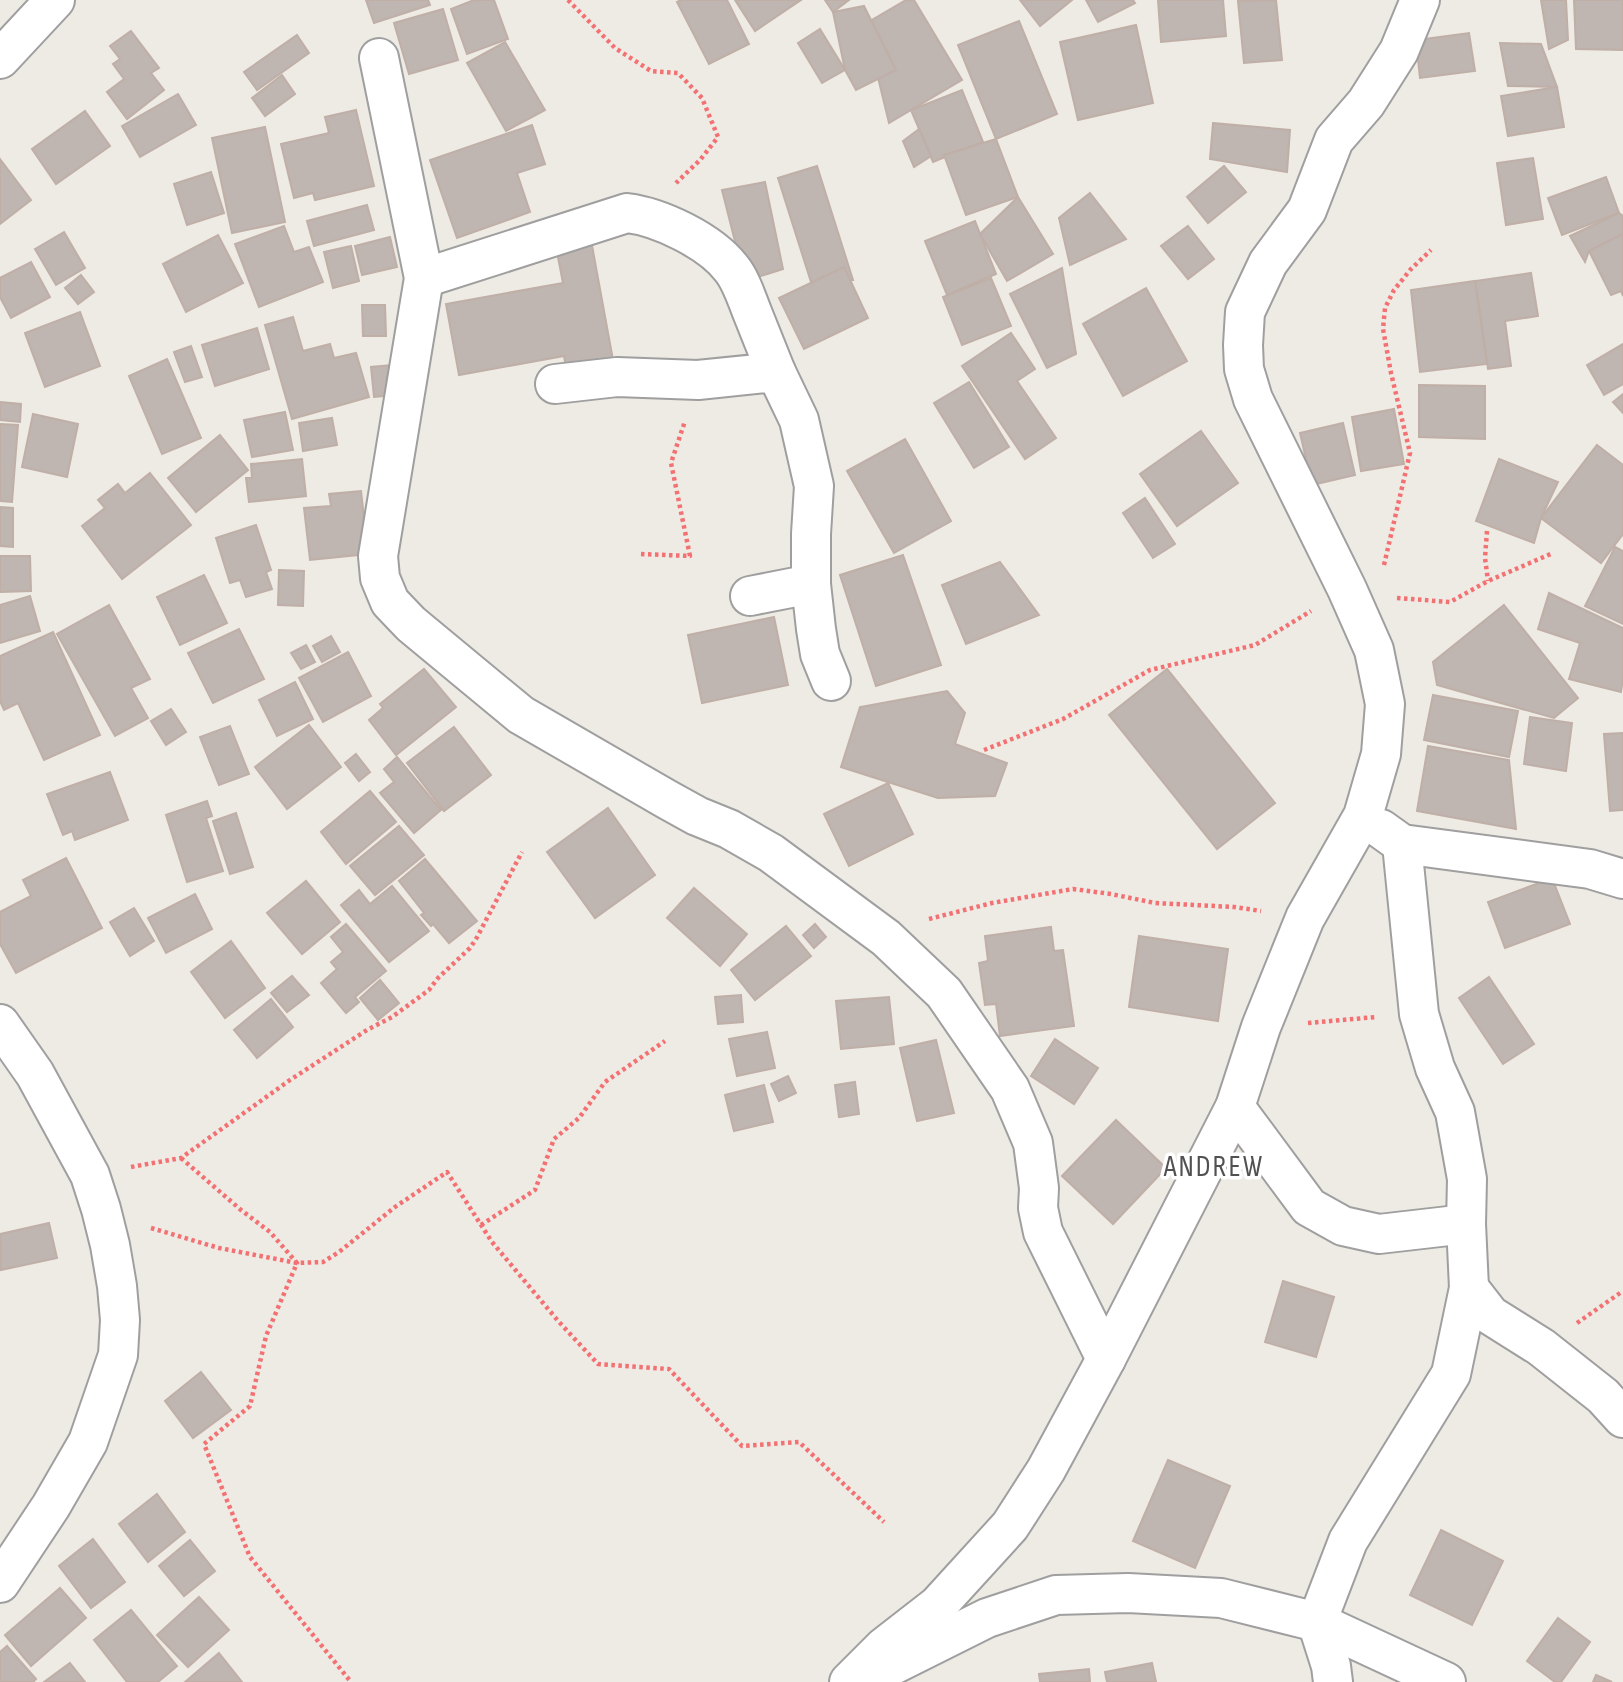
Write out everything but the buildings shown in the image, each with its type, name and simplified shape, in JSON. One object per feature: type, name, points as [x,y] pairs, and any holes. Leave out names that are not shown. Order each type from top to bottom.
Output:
[{"type":"street","points":[[0,59],[55,0]]},
{"type":"street","points":[[849,1682],[884,1647],[938,1605],[1010,1526],[1046,1470],[1235,1107],[1261,1027],[1305,918],[1363,816],[1381,754],[1385,704],[1363,593],[1254,399],[1244,369],[1245,312],[1268,263],[1307,210],[1334,140],[1366,103],[1399,51],[1420,0]]},
{"type":"street","points":[[379,58],[424,278],[378,556],[380,578],[390,602],[411,624],[522,715],[668,800],[729,829],[771,853],[886,938],[944,993],[1010,1089],[1033,1143],[1039,1188],[1038,1208],[1043,1232],[1106,1359]]},
{"type":"street","points":[[424,278],[627,213],[642,215],[686,233],[731,267],[741,283],[776,372],[799,420],[814,485],[811,584],[816,629],[820,654],[831,681]]},
{"type":"street","points":[[555,384],[617,377],[698,380],[776,372]]},
{"type":"street","points":[[750,596],[811,584]]},
{"type":"street","points":[[1363,816],[1402,844],[1606,874],[1623,849]]},
{"type":"street","points":[[1332,1682],[1331,1666],[1317,1622],[1348,1541],[1451,1374],[1469,1288],[1467,1179],[1455,1112],[1435,1068],[1419,1014],[1402,844]]},
{"type":"street","points":[[0,1024],[35,1074],[90,1175],[110,1245],[120,1320],[118,1355],[88,1442],[51,1506],[0,1583]]},
{"type":"street","points":[[1235,1107],[1309,1207],[1343,1226],[1379,1234],[1466,1224]]},
{"type":"street","points":[[1469,1288],[1490,1315],[1541,1347],[1603,1396],[1623,1418]]},
{"type":"street","points":[[859,1682],[987,1618],[1056,1595],[1128,1593],[1221,1598],[1317,1622],[1446,1682]]},
{"type":"path","points":[[568,0],[615,48],[651,71],[678,73],[702,98],[718,137],[679,181],[627,213]]},
{"type":"path","points":[[1363,593],[1386,551],[1410,453],[1383,329],[1385,308],[1394,290],[1431,250]]},
{"type":"path","points":[[641,554],[690,556],[671,463]]},
{"type":"path","points":[[1487,530],[1485,558],[1488,581]]},
{"type":"path","points":[[984,750],[1063,719],[1150,670],[1255,645],[1363,593],[1450,602],[1488,581],[1553,553]]},
{"type":"path","points":[[75,1146],[106,1163],[127,1167],[181,1158],[290,1080],[392,1017],[429,990],[470,948],[522,852]]},
{"type":"path","points":[[886,938],[927,919],[961,909],[1073,889],[1155,903],[1234,907],[1305,918]]},
{"type":"path","points":[[1261,1027],[1419,1014]]},
{"type":"path","points":[[481,1225],[535,1190],[554,1139],[579,1118],[605,1082],[665,1041]]},
{"type":"path","points":[[181,1158],[270,1232],[297,1263]]},
{"type":"path","points":[[148,1227],[219,1248],[297,1263],[323,1262],[395,1207],[447,1172],[492,1242],[598,1364],[669,1369],[742,1446],[799,1442],[884,1522]]},
{"type":"path","points":[[297,1263],[266,1336],[250,1406],[204,1444],[250,1557],[351,1682]]},
{"type":"path","points":[[1541,1347],[1623,1291]]},
{"type":"district","name":"ANDREW","points":[[1214,1167]]}]
